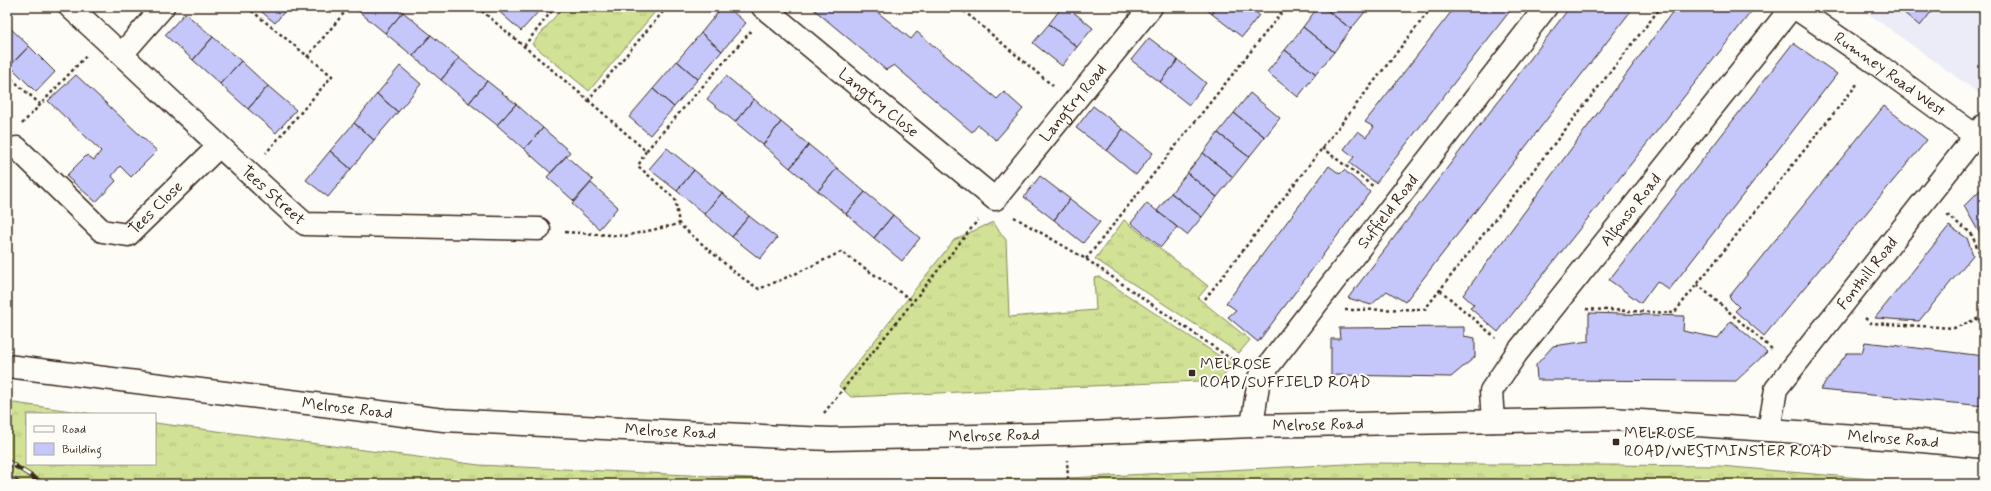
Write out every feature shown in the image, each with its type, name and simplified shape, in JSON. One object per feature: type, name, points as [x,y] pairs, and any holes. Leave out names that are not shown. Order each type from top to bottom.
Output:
[{"type":"street","name":"Tees Street","points":[[70,7],[249,174],[305,224],[539,229]]},
{"type":"street","points":[[122,54],[163,7]]},
{"type":"street","name":"Langtry Road","points":[[993,201],[1151,7]]},
{"type":"street","name":"Suffield Road","points":[[1252,426],[1259,378],[1546,7]]},
{"type":"street","name":"Rumney Road West","points":[[1793,7],[1981,134]]},
{"type":"street","name":"Alfonso Road","points":[[1493,422],[1491,391],[1516,354],[1793,7]]},
{"type":"street","name":"Langtry Close","points":[[766,9],[993,201]]},
{"type":"street","name":"Fonthill Road","points":[[1769,430],[1776,389],[1926,198],[1981,134]]},
{"type":"street","name":"Tees Close","points":[[17,148],[102,231],[128,235],[219,146]]},
{"type":"street","name":"Melrose Road","points":[[7,366],[444,420],[804,438],[831,439],[1066,434],[1252,426],[1612,419],[1912,440],[1984,447]]},
{"type":"path","points":[[247,7],[332,76],[249,174]]},
{"type":"path","points":[[307,57],[349,7]]},
{"type":"path","points":[[477,7],[588,100],[646,151]]},
{"type":"path","points":[[524,46],[555,7]]},
{"type":"path","points":[[588,100],[667,7]]},
{"type":"path","points":[[959,7],[1073,103]]},
{"type":"path","points":[[1086,259],[1286,7]]},
{"type":"path","points":[[1205,299],[1432,7]]},
{"type":"path","points":[[1311,311],[1426,309],[1661,7]]},
{"type":"path","points":[[766,9],[646,151],[638,166],[675,199],[678,224],[738,275],[759,289],[841,252],[913,301]]},
{"type":"path","points":[[17,148],[8,138],[104,38]]},
{"type":"path","points":[[1563,294],[1582,309],[1674,313],[1874,62]]},
{"type":"path","points":[[7,75],[40,104]]},
{"type":"path","points":[[1322,148],[1395,203]]},
{"type":"path","points":[[1926,198],[1971,233],[1984,263]]},
{"type":"path","points":[[804,438],[993,201],[1086,259],[1259,378]]},
{"type":"path","points":[[539,229],[625,236],[678,224]]},
{"type":"path","points":[[1697,284],[1793,367]]},
{"type":"path","points":[[1440,290],[1516,354]]},
{"type":"path","points":[[1843,304],[1871,323],[1954,328],[1983,317],[1984,311]]},
{"type":"shaded area","points":[[1859,7],[1984,7],[1984,89],[1980,94]]},
{"type":"green space","points":[[563,7],[659,7],[589,91],[532,44]]},
{"type":"green space","points":[[1124,220],[1208,286],[1198,298],[1250,340],[1239,353],[1095,259]]},
{"type":"green space","points":[[993,222],[1006,240],[1009,317],[1096,310],[1094,278],[1100,277],[1233,365],[1220,380],[851,397],[839,386],[954,240]]},
{"type":"green space","points":[[7,402],[86,413],[26,413],[26,465],[156,465],[156,423],[479,465],[813,481],[1068,478],[1367,463],[1720,466],[1930,484],[7,484]]},
{"type":"building","points":[[288,7],[275,23],[257,8]]},
{"type":"building","points":[[360,7],[398,7],[403,12],[385,33],[357,10]]},
{"type":"building","points":[[494,7],[534,7],[539,11],[521,31]]},
{"type":"building","points":[[722,7],[727,7],[746,23],[722,51],[701,33]]},
{"type":"building","points":[[811,7],[871,7],[911,39],[917,32],[997,99],[1004,92],[1023,109],[996,140],[978,125],[972,132],[894,65],[886,70]]},
{"type":"building","points":[[1062,7],[1067,7],[1093,28],[1077,47],[1049,24]]},
{"type":"building","points":[[1204,7],[1218,7],[1212,14]]},
{"type":"building","points":[[1218,7],[1249,7],[1259,15],[1242,37],[1212,14]]},
{"type":"building","points":[[1318,7],[1323,7],[1351,29],[1334,52],[1303,27]]},
{"type":"building","points":[[1323,7],[1369,7],[1351,29]]},
{"type":"building","points":[[1455,7],[1513,7],[1376,183],[1349,163],[1354,157],[1344,149],[1358,131],[1366,137],[1374,127],[1365,122]]},
{"type":"building","points":[[1570,7],[1634,7],[1405,302],[1387,291],[1371,305],[1348,298]]},
{"type":"building","points":[[1676,7],[1695,7],[1702,12],[1705,7],[1743,7],[1751,12],[1498,332],[1470,308],[1474,305],[1463,295]]},
{"type":"building","points":[[1897,7],[1935,7],[1920,26]]},
{"type":"building","points":[[403,12],[431,35],[413,56],[385,33]]},
{"type":"building","points":[[185,13],[213,37],[193,60],[165,35]]},
{"type":"building","points":[[1049,24],[1077,47],[1062,66],[1033,43]]},
{"type":"building","points":[[7,25],[29,46],[10,66],[7,63]]},
{"type":"building","points":[[1303,27],[1334,52],[1316,74],[1285,50]]},
{"type":"building","points":[[701,33],[722,51],[698,79],[677,61]]},
{"type":"building","points":[[431,35],[459,58],[441,80],[413,56]]},
{"type":"building","points":[[213,37],[241,61],[220,84],[193,60]]},
{"type":"building","points":[[1149,38],[1178,60],[1160,82],[1131,60]]},
{"type":"building","points":[[1793,43],[1837,74],[1669,290],[1657,281],[1641,303],[1609,280]]},
{"type":"building","points":[[29,46],[55,72],[36,92],[10,66]]},
{"type":"building","points":[[1285,50],[1316,74],[1298,97],[1267,72]]},
{"type":"building","points":[[459,58],[487,81],[469,103],[441,80]]},
{"type":"building","points":[[1178,60],[1206,83],[1189,105],[1160,82]]},
{"type":"building","points":[[241,61],[268,86],[248,109],[220,84]]},
{"type":"building","points":[[677,61],[698,79],[674,107],[653,89]]},
{"type":"building","points":[[400,66],[421,84],[398,112],[377,94]]},
{"type":"building","points":[[76,75],[157,151],[131,177],[120,166],[112,176],[116,181],[96,202],[66,176],[87,155],[94,160],[101,151],[48,101]]},
{"type":"building","points":[[726,76],[754,99],[735,122],[707,99]]},
{"type":"building","points":[[487,81],[516,104],[497,125],[469,103]]},
{"type":"building","points":[[268,86],[296,110],[276,133],[248,109]]},
{"type":"building","points":[[653,89],[674,107],[650,135],[629,117]]},
{"type":"building","points":[[1250,93],[1280,118],[1265,137],[1234,113]]},
{"type":"building","points":[[377,94],[398,112],[374,140],[354,123]]},
{"type":"building","points":[[754,99],[781,122],[763,145],[735,122]]},
{"type":"building","points":[[516,104],[543,128],[524,149],[497,125]]},
{"type":"building","points":[[1093,106],[1123,129],[1107,151],[1076,128]]},
{"type":"building","points":[[1884,106],[1927,140],[1764,336],[1735,311],[1739,307],[1729,297]]},
{"type":"building","points":[[1234,113],[1265,137],[1249,157],[1218,133]]},
{"type":"building","points":[[781,122],[809,145],[790,168],[763,145]]},
{"type":"building","points":[[354,123],[374,140],[351,169],[330,151]]},
{"type":"building","points":[[543,128],[570,152],[551,173],[524,149]]},
{"type":"building","points":[[1123,129],[1153,153],[1136,175],[1107,151]]},
{"type":"building","points":[[1218,133],[1249,157],[1233,177],[1203,153]]},
{"type":"building","points":[[809,145],[837,168],[818,191],[790,168]]},
{"type":"building","points":[[667,148],[694,170],[677,191],[649,169]]},
{"type":"building","points":[[330,151],[351,169],[328,197],[306,180]]},
{"type":"building","points":[[1203,153],[1233,177],[1217,197],[1187,173]]},
{"type":"building","points":[[566,156],[593,180],[574,201],[547,177]]},
{"type":"building","points":[[1329,166],[1340,174],[1344,170],[1370,192],[1258,342],[1228,317],[1236,310],[1226,303]]},
{"type":"building","points":[[837,168],[865,192],[846,214],[818,191]]},
{"type":"building","points":[[694,170],[722,193],[704,214],[677,191]]},
{"type":"building","points":[[1187,173],[1217,197],[1202,217],[1171,193]]},
{"type":"building","points":[[1040,176],[1070,199],[1054,220],[1024,197]]},
{"type":"building","points":[[591,183],[618,207],[599,229],[572,204]]},
{"type":"building","points":[[1984,186],[1984,241],[1964,206]]},
{"type":"building","points":[[865,192],[893,215],[874,238],[846,214]]},
{"type":"building","points":[[722,193],[749,216],[732,237],[704,214]]},
{"type":"building","points":[[1171,193],[1202,217],[1187,235],[1157,211]]},
{"type":"building","points":[[1070,199],[1100,222],[1083,243],[1054,220]]},
{"type":"building","points":[[1147,203],[1177,227],[1161,247],[1131,223]]},
{"type":"building","points":[[893,215],[920,238],[902,261],[874,238]]},
{"type":"building","points":[[749,216],[777,238],[760,259],[732,237]]},
{"type":"building","points":[[1949,226],[1967,238],[1973,255],[1919,321],[1875,318]]},
{"type":"building","points":[[1589,313],[1684,316],[1683,331],[1718,338],[1731,321],[1767,352],[1736,381],[1537,380],[1536,365],[1553,346],[1589,341]]},
{"type":"building","points":[[1464,327],[1464,336],[1475,338],[1475,357],[1451,377],[1331,375],[1331,339],[1340,339],[1339,328]]},
{"type":"building","points":[[1865,342],[1984,356],[1984,406],[1820,390],[1847,353],[1862,353]]},
{"type":"railway","points":[[7,461],[44,484]]},
{"type":"railway","points":[[7,476],[20,484]]},
{"type":"place","name":"MELROSE ROAD/SUFFIELD ROAD","points":[[1192,373]]},
{"type":"place","name":"MELROSE ROAD/WESTMINSTER ROAD","points":[[1616,442]]}]
